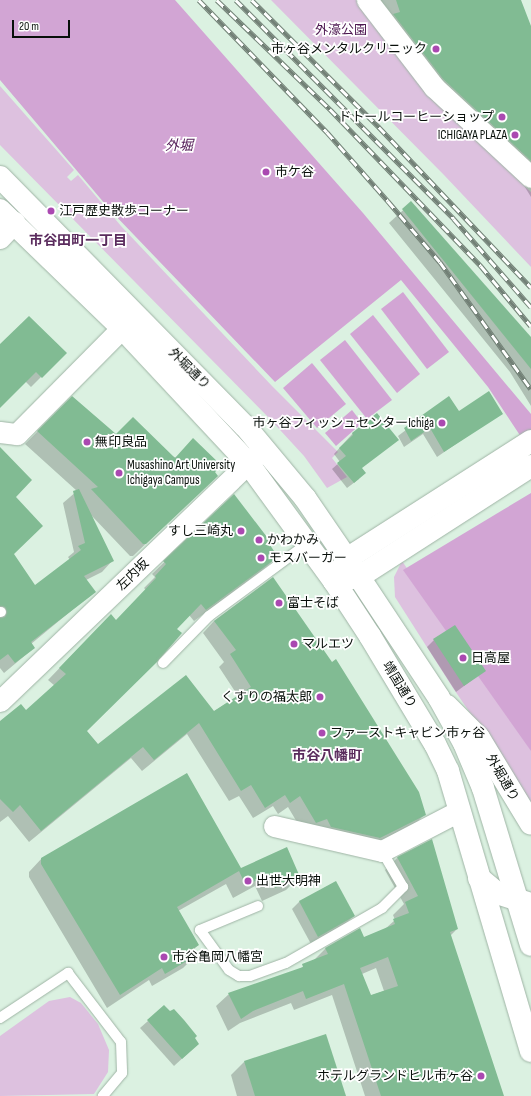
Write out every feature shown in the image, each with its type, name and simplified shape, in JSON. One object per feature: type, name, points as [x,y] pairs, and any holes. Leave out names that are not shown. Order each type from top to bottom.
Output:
[{"type":"main road","name":"外堀通り","points":[[0,177],[264,448],[305,498],[348,558],[359,577]]},
{"type":"main road","name":"外堀通り","points":[[5,224],[122,328],[248,463],[308,543],[334,581]]},
{"type":"main road","points":[[334,581],[348,558],[531,441]]},
{"type":"main road","points":[[334,581],[359,577],[531,466]]},
{"type":"main road","name":"靖国通り","points":[[359,577],[439,698],[464,743],[483,788],[524,902],[531,945]]},
{"type":"main road","name":"靖国通り","points":[[334,581],[370,636],[435,744],[448,771],[531,1051]]},
{"type":"main road","name":"外堀通り","points":[[439,698],[479,738],[531,824]]},
{"type":"main road","points":[[479,878],[497,893],[524,902]]},
{"type":"street","points":[[367,0],[434,87],[531,177]]},
{"type":"street","points":[[0,432],[17,434],[122,328]]},
{"type":"street","name":"左内坂","points":[[0,701],[264,448]]},
{"type":"street","points":[[274,826],[382,851],[459,811]]},
{"type":"lane","points":[[163,663],[208,616],[308,543]]},
{"type":"lane","points":[[258,906],[200,930],[229,970],[239,976],[250,976],[286,962],[382,908],[403,887],[382,851]]},
{"type":"lane","points":[[0,1018],[68,973],[121,1042],[122,1073],[103,1096]]},
{"type":"green space","name":"外濠公園","points":[[271,0],[356,0],[428,94],[531,192],[531,267],[444,175]]},
{"type":"green space","points":[[0,86],[74,170],[67,177],[71,181],[78,175],[121,226],[272,386],[338,452],[332,458],[347,477],[327,488],[304,456],[269,418],[0,145]]},
{"type":"green space","points":[[402,561],[531,750],[531,802],[453,688],[395,597],[394,577]]},
{"type":"green space","points":[[70,997],[81,1003],[98,1024],[109,1050],[108,1072],[94,1094],[0,1096],[0,1036],[49,1001]]},
{"type":"water","name":"外堀","points":[[0,0],[175,0],[363,213],[531,414],[531,452],[488,387],[401,280],[275,382],[111,211],[0,80]]},
{"type":"water","points":[[403,292],[449,352],[427,369],[381,309]]},
{"type":"water","points":[[373,315],[420,374],[397,393],[350,334]]},
{"type":"water","points":[[345,340],[392,400],[367,419],[320,360]]},
{"type":"water","points":[[312,363],[346,404],[317,428],[283,388]]},
{"type":"water","points":[[352,410],[362,423],[336,446],[325,433]]},
{"type":"water","points":[[531,493],[531,751],[403,570]]},
{"type":"building","points":[[396,0],[521,0],[531,26],[531,161],[443,79],[393,14],[400,12]]},
{"type":"building","points":[[411,201],[531,337],[531,369],[402,209]]},
{"type":"building","points":[[29,316],[67,353],[42,378],[36,372],[0,408],[0,344]]},
{"type":"building","points":[[489,391],[503,414],[444,452],[430,428],[411,441],[404,428],[449,396],[459,411]]},
{"type":"building","points":[[72,396],[116,434],[133,417],[175,458],[193,438],[222,466],[215,472],[218,476],[146,544],[143,544],[91,489],[98,487],[37,431]]},
{"type":"building","points":[[377,413],[399,440],[362,468],[366,473],[354,483],[337,463],[346,456],[339,448],[353,435],[352,433]]},
{"type":"building","points":[[0,447],[32,480],[16,497],[43,526],[14,554],[35,585],[81,550],[78,546],[85,543],[73,491],[79,489],[114,561],[84,576],[96,592],[31,642],[35,648],[15,663],[8,654],[0,660],[0,618],[5,617],[7,612],[5,607],[0,606]]},
{"type":"building","points":[[234,494],[270,541],[268,542],[278,557],[206,610],[201,604],[177,629],[182,633],[157,662],[87,731],[98,744],[186,675],[214,711],[251,687],[230,654],[236,650],[214,621],[273,577],[332,662],[336,659],[419,792],[426,815],[380,838],[331,827],[327,819],[316,823],[300,796],[290,803],[285,795],[265,808],[251,785],[241,791],[199,723],[154,760],[143,747],[41,831],[20,805],[13,812],[0,799],[0,721],[21,704],[26,710],[66,674],[59,668],[111,614],[116,620],[156,578],[155,576],[166,564],[163,561]]},
{"type":"building","points":[[455,625],[486,671],[464,686],[433,639]]},
{"type":"building","points":[[187,773],[241,868],[287,847],[300,877],[275,888],[268,874],[246,886],[239,871],[177,907],[199,945],[193,949],[197,955],[165,974],[162,968],[120,995],[41,864],[41,858]]},
{"type":"building","points":[[432,839],[458,929],[450,932],[504,1096],[381,1096],[344,984],[306,999],[303,991],[253,1011],[241,1019],[228,993],[303,967],[302,964],[328,954],[325,948],[360,928],[364,937],[395,924],[393,919],[409,913],[405,902],[418,896],[397,857]],"holes":[[[388,957],[398,986],[371,995],[360,968]]]},
{"type":"building","points":[[336,881],[355,916],[318,937],[299,901]]},
{"type":"building","points":[[164,1005],[170,1011],[174,1009],[197,1036],[195,1038],[199,1044],[182,1059],[147,1020]]},
{"type":"building","points":[[326,1034],[346,1096],[255,1096],[244,1061]]},
{"type":"railway","points":[[199,0],[327,132],[388,201],[440,262],[531,389]]},
{"type":"railway","points":[[217,0],[330,109],[481,266],[531,326]]},
{"type":"railway","points":[[236,0],[454,219],[531,307]]},
{"type":"railway","points":[[252,0],[379,127],[531,287]]},
{"type":"place","name":"市ヶ谷メンタルクリニック","points":[[436,49]]},
{"type":"place","name":"ドトールコーヒーショップ","points":[[502,117]]},
{"type":"place","name":"ICHIGAYA PLAZA","points":[[515,135]]},
{"type":"place","name":"市ケ谷","points":[[266,172]]},
{"type":"place","name":"江戸歴史散歩コーナー","points":[[51,211]]},
{"type":"place","name":"市ヶ谷フィッシュセンターIchiga","points":[[442,423]]},
{"type":"place","name":"無印良品","points":[[87,442]]},
{"type":"place","name":"Musashino Art University Ichigaya Campus","points":[[119,473]]},
{"type":"place","name":"すし三崎丸","points":[[241,531]]},
{"type":"place","name":"かわかみ","points":[[259,540]]},
{"type":"place","name":"モスバーガー","points":[[261,558]]},
{"type":"place","name":"富士そば","points":[[279,603]]},
{"type":"place","name":"マルエツ","points":[[294,644]]},
{"type":"place","name":"日高屋","points":[[463,658]]},
{"type":"place","name":"くすりの福太郎","points":[[320,697]]},
{"type":"place","name":"ファーストキャビン市ヶ谷","points":[[322,733]]},
{"type":"place","name":"出世大明神","points":[[248,881]]},
{"type":"place","name":"市谷亀岡八幡宮","points":[[164,957]]},
{"type":"place","name":"ホテルグランドヒル市ヶ谷","points":[[481,1076]]},
{"type":"district","name":"市谷田町一丁目","points":[[78,241]]},
{"type":"district","name":"市谷八幡町","points":[[327,756]]}]
